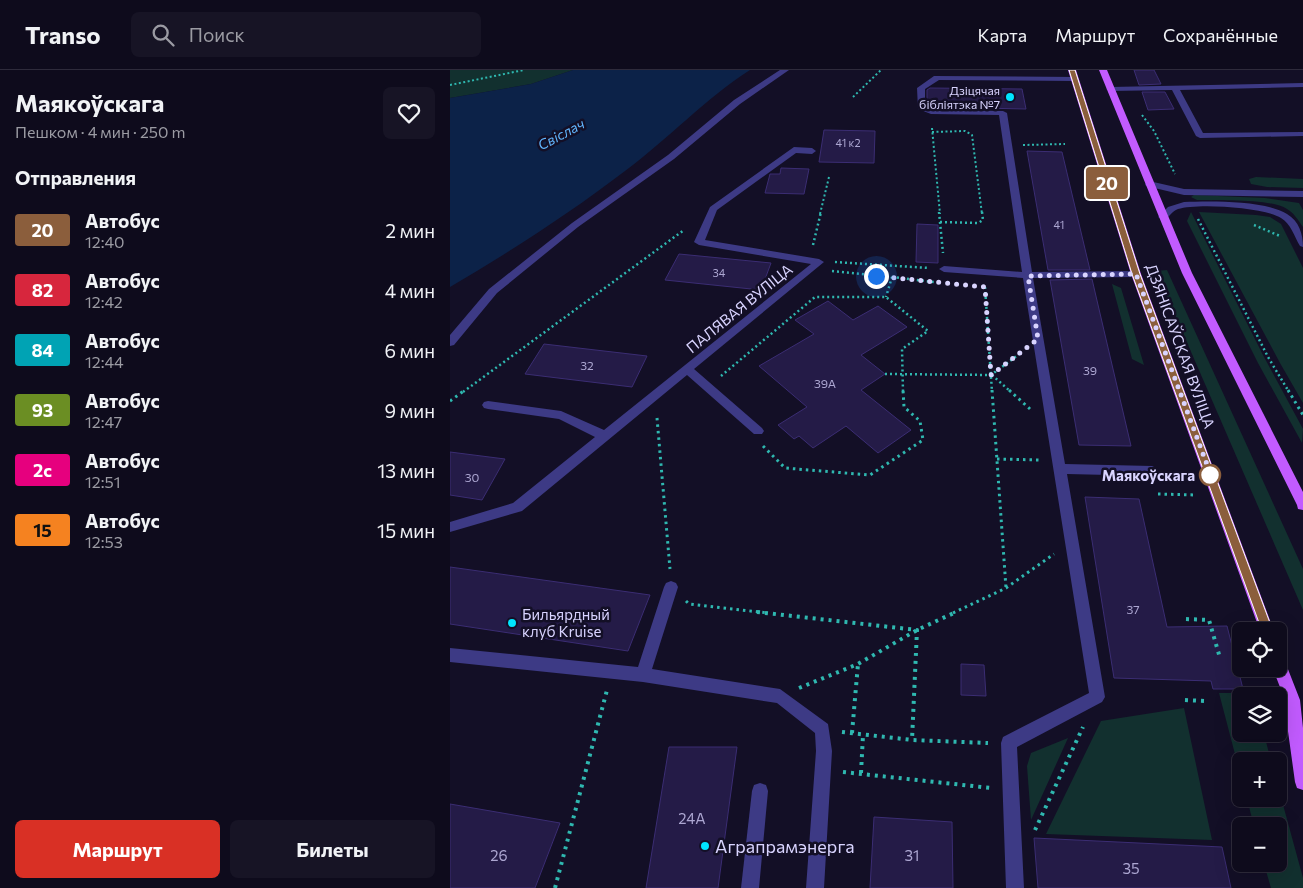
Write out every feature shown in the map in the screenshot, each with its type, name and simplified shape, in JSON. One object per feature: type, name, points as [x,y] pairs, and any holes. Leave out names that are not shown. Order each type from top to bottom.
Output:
[{"type":"main road","name":"ДЗЯНІСАЎСКАЯ ВУЛІЦА","points":[[1103,70],[1187,273],[1303,505]]},
{"type":"main road","name":"ДЗЯНІСАЎСКАЯ ВУЛІЦА","points":[[1073,75],[1136,274],[1264,622]]},
{"type":"main road","points":[[1284,677],[1303,736]]},
{"type":"main road","points":[[1290,693],[1303,782]]},
{"type":"street","points":[[450,342],[493,291],[575,225],[671,157],[738,102],[785,70]]},
{"type":"street","points":[[1015,888],[1009,744],[1098,697],[1038,339],[1003,113],[931,112],[922,107],[921,88],[937,74],[1073,75]]},
{"type":"street","points":[[1110,89],[1303,85]]},
{"type":"street","points":[[1174,88],[1200,136],[1303,134]]},
{"type":"street","points":[[713,209],[794,150],[812,151]]},
{"type":"street","points":[[1149,184],[1184,192],[1303,194]]},
{"type":"street","points":[[1163,217],[1176,206],[1191,204],[1247,206],[1266,209],[1284,215],[1290,220],[1303,244]]},
{"type":"street","name":"ПАЛЯВАЯ ВУЛІЦА","points":[[713,209],[699,242],[810,265]]},
{"type":"street","name":"ПАЛЯВАЯ ВУЛІЦА","points":[[450,527],[517,507],[687,369],[810,265]]},
{"type":"street","points":[[944,269],[1028,276],[1136,274]]},
{"type":"street","points":[[687,369],[758,431]]},
{"type":"street","points":[[488,406],[561,415],[604,436]]},
{"type":"street","points":[[1059,465],[1152,471]]},
{"type":"street","points":[[643,675],[671,587]]},
{"type":"street","points":[[450,655],[643,675],[780,696],[822,729],[824,751],[815,888]]},
{"type":"street","points":[[750,888],[760,791]]},
{"type":"path","points":[[450,85],[524,70]]},
{"type":"path","points":[[853,97],[881,70]]},
{"type":"path","points":[[1126,89],[1154,132],[1177,179]]},
{"type":"path","points":[[844,262],[944,269],[931,112]]},
{"type":"path","points":[[932,132],[965,131],[972,135],[983,220],[978,223],[940,222]]},
{"type":"path","points":[[1008,146],[1065,144]]},
{"type":"path","points":[[829,177],[810,265],[939,282]]},
{"type":"path","points":[[450,401],[713,209]]},
{"type":"path","points":[[1194,211],[1268,357],[1303,415]]},
{"type":"path","points":[[886,297],[892,277]]},
{"type":"path","points":[[976,286],[985,287],[1006,588]]},
{"type":"path","points":[[708,387],[815,297],[886,297],[928,331],[902,349],[904,407],[920,421],[923,440],[870,475],[785,468],[754,436],[758,431]]},
{"type":"path","points":[[885,374],[991,375],[1038,339]]},
{"type":"path","points":[[991,375],[1054,430]]},
{"type":"path","points":[[644,404],[656,412],[671,587],[689,604],[917,630]]},
{"type":"path","points":[[997,459],[1059,465]]},
{"type":"path","points":[[1158,494],[1218,495]]},
{"type":"path","points":[[780,696],[858,664],[917,630],[1006,588],[1072,541]]},
{"type":"path","points":[[1186,619],[1210,620],[1220,658]]},
{"type":"path","points":[[912,740],[917,630]]},
{"type":"path","points":[[852,733],[858,664]]},
{"type":"path","points":[[555,888],[612,672]]},
{"type":"path","points":[[1035,831],[1098,697]]},
{"type":"path","points":[[1185,700],[1206,701]]},
{"type":"path","points":[[822,729],[912,740],[1009,744]]},
{"type":"path","points":[[861,773],[863,735]]},
{"type":"path","points":[[823,771],[861,773],[1011,790]]},
{"type":"green space","points":[[450,70],[573,70],[531,84],[450,98]]},
{"type":"green space","points":[[1256,177],[1303,179],[1303,188],[1267,187],[1251,184],[1249,179]]},
{"type":"green space","points":[[1194,195],[1265,198],[1299,203],[1303,210],[1303,227],[1292,213],[1279,205],[1230,200],[1197,200],[1191,197]]},
{"type":"green space","points":[[1191,212],[1263,355],[1303,429],[1302,443],[1258,363],[1187,221]]},
{"type":"green space","points":[[1199,212],[1270,217],[1281,224],[1303,268],[1303,403],[1280,363]]},
{"type":"green space","points":[[1167,270],[1303,569],[1303,610],[1156,271]]},
{"type":"green space","points":[[1112,284],[1121,288],[1144,365],[1132,359]]},
{"type":"green space","points":[[1219,693],[1232,693],[1232,742],[1266,742],[1269,752],[1234,752]]},
{"type":"green space","points":[[1184,708],[1212,840],[1046,834],[1101,721]]},
{"type":"green space","points":[[1068,738],[1031,820],[1027,766],[1031,753]]},
{"type":"green space","points":[[1249,807],[1284,807],[1286,817],[1252,817]]},
{"type":"green space","points":[[1287,819],[1303,878],[1303,888],[1271,888],[1266,872],[1287,872]]},
{"type":"water","name":"Свіслач","points":[[573,70],[750,70],[733,81],[641,159],[604,187],[539,232],[450,287],[450,98],[531,84]]},
{"type":"building","points":[[1134,70],[1154,70],[1161,84],[1139,85]]},
{"type":"building","points":[[930,88],[1022,89],[1026,109],[931,107],[927,105],[927,90]]},
{"type":"building","points":[[1142,92],[1165,92],[1174,109],[1148,110]]},
{"type":"building","points":[[824,130],[875,131],[874,163],[819,162]]},
{"type":"building","points":[[1027,151],[1062,152],[1090,270],[1048,270]]},
{"type":"building","points":[[781,168],[809,169],[804,194],[765,193],[770,174],[780,174]]},
{"type":"building","points":[[917,224],[938,225],[938,263],[916,262]]},
{"type":"building","points":[[679,254],[771,263],[761,290],[665,280]]},
{"type":"building","points":[[1092,279],[1131,446],[1079,445],[1050,280]]},
{"type":"building","points":[[828,301],[853,320],[878,306],[907,327],[861,355],[885,374],[861,390],[911,430],[878,453],[846,426],[813,448],[799,436],[794,439],[778,425],[807,407],[759,366],[814,334],[795,320]]},
{"type":"building","points":[[544,344],[647,356],[632,387],[525,374]]},
{"type":"building","points":[[450,452],[505,459],[482,500],[450,495]]},
{"type":"building","points":[[1085,497],[1139,499],[1167,627],[1227,626],[1232,646],[1232,677],[1240,677],[1242,687],[1213,689],[1211,681],[1114,678]]},
{"type":"building","points":[[450,567],[650,595],[628,651],[450,624]]},
{"type":"building","points":[[961,664],[984,665],[986,696],[961,695]]},
{"type":"building","points":[[669,747],[737,747],[718,888],[646,888]]},
{"type":"building","points":[[450,804],[560,823],[535,888],[450,888]]},
{"type":"building","points":[[874,817],[952,822],[953,888],[870,888]]},
{"type":"building","points":[[1034,838],[1222,847],[1231,888],[1038,888]]},
{"type":"bus line","name":"20","points":[[1072,70],[1136,274],[1264,622]]},
{"type":"place","name":"Дзіцячая бібліятэка №7","points":[[1010,97]]},
{"type":"place","name":"Маякоўскага","points":[[1210,475]]},
{"type":"place","name":"Бильярдный клуб Kruise","points":[[512,623]]},
{"type":"place","name":"Аграпрамэнерга","points":[[705,846]]},
{"type":"route","points":[[876,276],[985,287],[991,375],[1038,339],[1028,276],[1136,274],[1212,478],[1210,475]]}]
